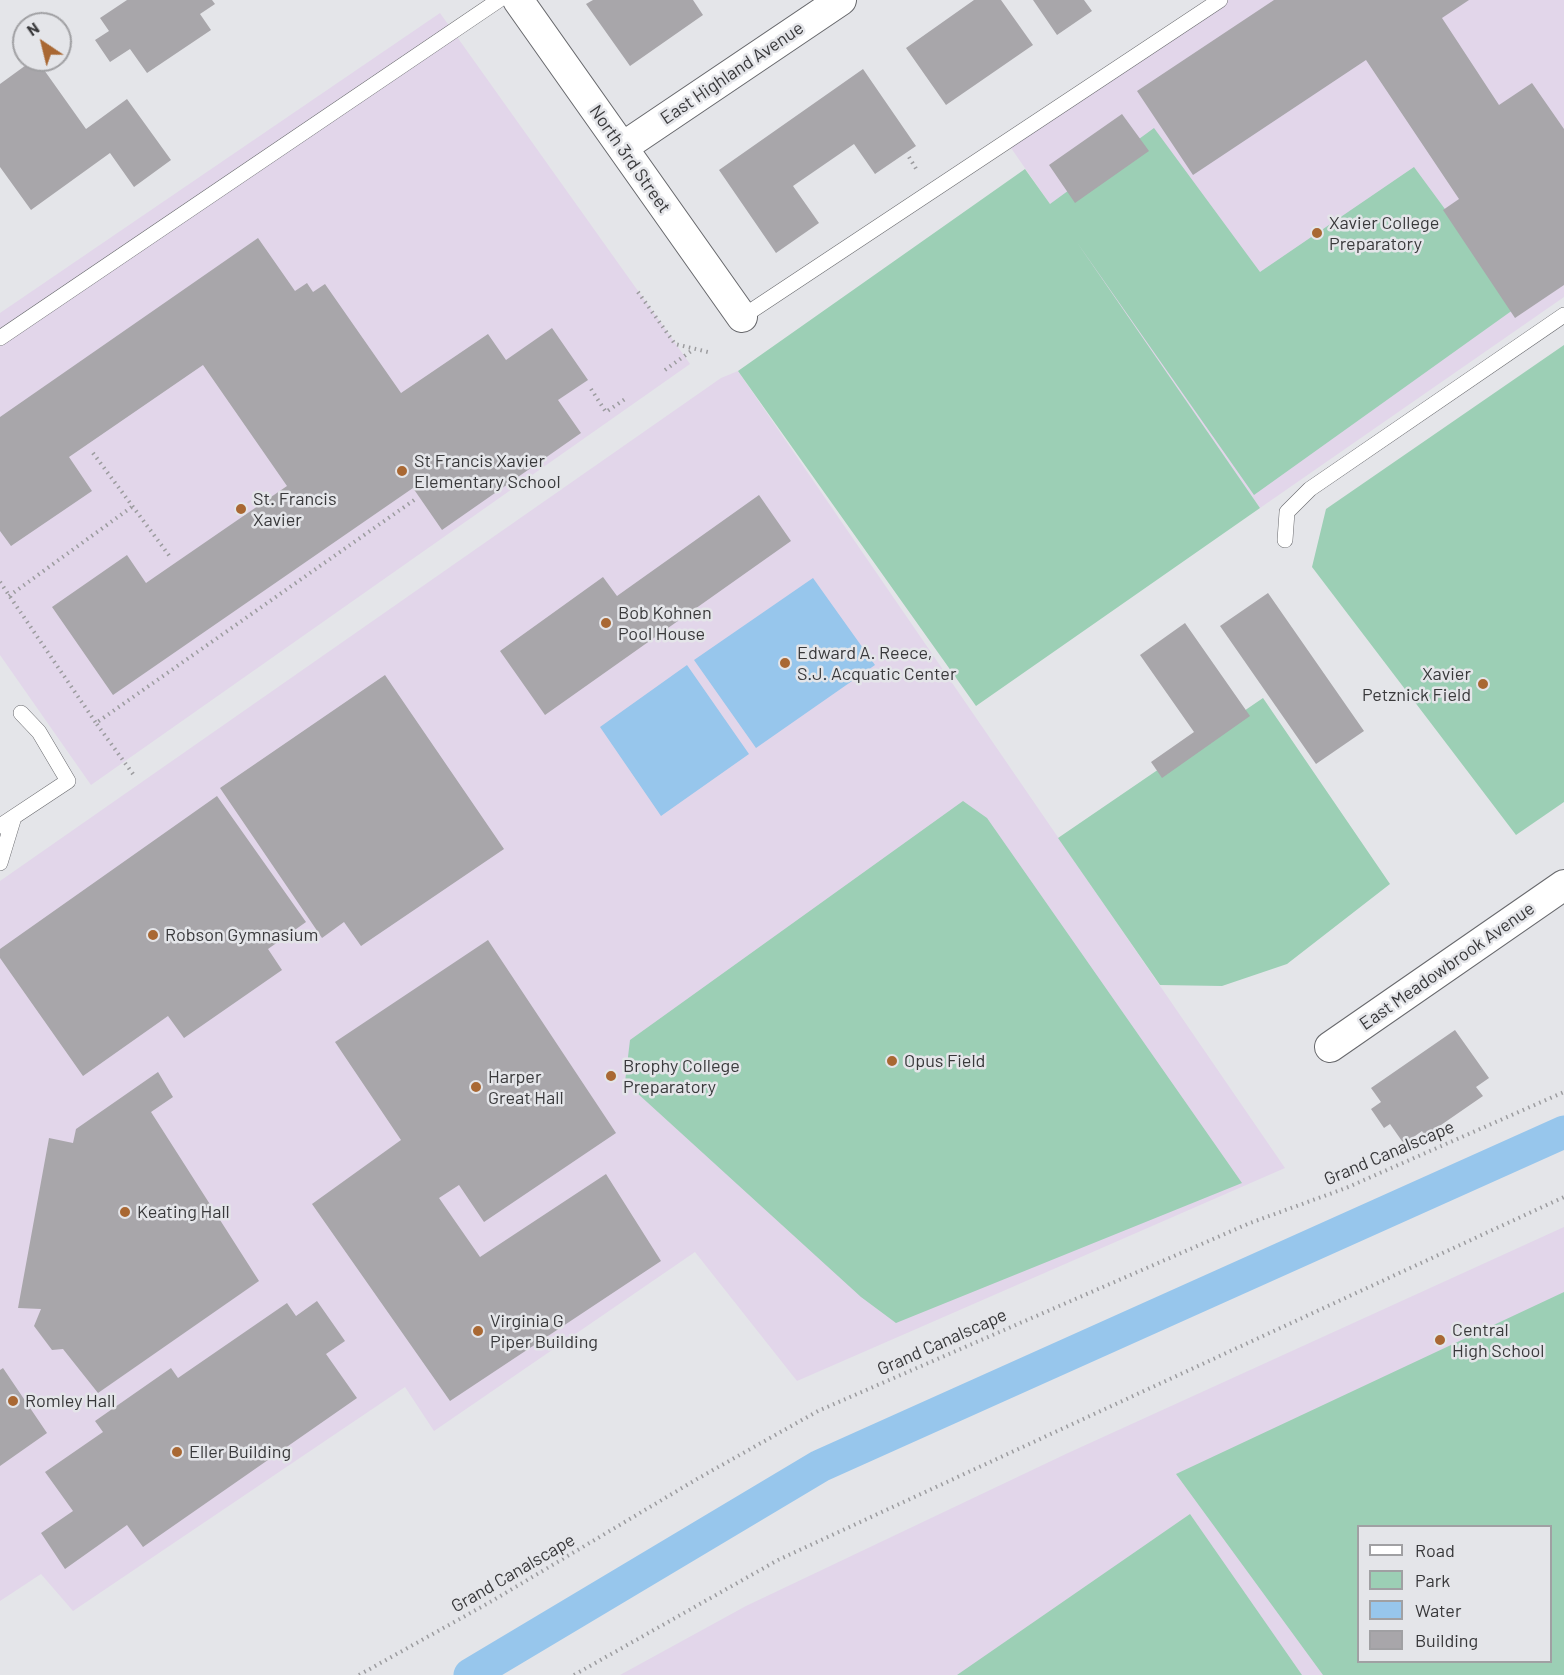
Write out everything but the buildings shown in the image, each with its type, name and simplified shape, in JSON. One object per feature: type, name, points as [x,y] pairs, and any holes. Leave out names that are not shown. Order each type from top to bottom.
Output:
[{"type":"street","name":"North 3rd Street","points":[[518,0],[742,317]]},
{"type":"street","name":"East Highland Avenue","points":[[622,147],[841,0]]},
{"type":"street","name":"East Meadowbrook Avenue","points":[[1330,1047],[1564,885]]},
{"type":"lane","points":[[0,338],[499,0]]},
{"type":"lane","points":[[742,317],[1220,0]]},
{"type":"lane","points":[[1285,540],[1287,512],[1310,489],[1564,315]]},
{"type":"lane","points":[[0,826],[68,781],[39,732],[21,713]]},
{"type":"lane","points":[[0,863],[14,817]]},
{"type":"path","points":[[638,292],[675,344],[708,352]]},
{"type":"path","points":[[665,369],[694,349]]},
{"type":"path","points":[[591,389],[606,412],[625,399]]},
{"type":"path","points":[[93,453],[171,558]]},
{"type":"path","points":[[96,723],[417,498]]},
{"type":"path","points":[[9,596],[133,506]]},
{"type":"path","points":[[0,582],[133,774]]},
{"type":"path","name":"Grand Canalscape","points":[[359,1675],[559,1563],[697,1479],[818,1412],[1250,1223],[1346,1188],[1564,1092]]},
{"type":"path","points":[[574,1675],[778,1560],[1564,1197]]},
{"type":"shaded area","name":"Xavier College Preparatory","points":[[1208,0],[1564,0],[1564,297],[1260,508],[1009,145]]},
{"type":"shaded area","name":"St. Francis Xavier","points":[[440,13],[690,364],[91,785],[0,655],[0,313]]},
{"type":"shaded area","name":"Brophy College Preparatory","points":[[738,371],[1285,1168],[797,1381],[695,1252],[434,1431],[405,1387],[73,1611],[41,1574],[0,1601],[0,881],[721,378]]},
{"type":"shaded area","name":"Central High School","points":[[1564,1227],[1564,1675],[620,1675],[746,1606],[1068,1453]]},
{"type":"green space","points":[[1154,128],[1260,272],[1414,167],[1517,307],[1254,495],[1076,241],[1260,508],[976,706],[738,371],[1025,169],[1050,204]]},
{"type":"green space","name":"Xavier Petznick Field","points":[[1564,345],[1564,802],[1516,835],[1312,567],[1326,509]]},
{"type":"green space","points":[[1263,698],[1390,884],[1287,964],[1222,986],[1160,985],[1058,838]]},
{"type":"green space","name":"Opus Field","points":[[963,801],[987,818],[1242,1183],[896,1323],[861,1297],[625,1082],[630,1040]]},
{"type":"green space","points":[[1564,1292],[1564,1675],[1323,1675],[1176,1474]]},
{"type":"green space","points":[[1190,1514],[1302,1675],[957,1675]]},
{"type":"water","name":"Edward A. Reece, S.J. Acquatic Center","points":[[813,578],[875,665],[756,748],[694,660]]},
{"type":"water","points":[[687,665],[749,754],[661,816],[600,727]]},
{"type":"waterway","points":[[470,1675],[820,1466],[1564,1132]]},
{"type":"place","name":"Xavier College Preparatory","points":[[1317,233]]},
{"type":"place","name":"St Francis Xavier Elementary School","points":[[402,471]]},
{"type":"place","name":"St. Francis Xavier","points":[[241,509]]},
{"type":"place","name":"Bob Kohnen Pool House","points":[[606,623]]},
{"type":"place","name":"Edward A. Reece, S.J. Acquatic Center","points":[[785,663]]},
{"type":"place","name":"Xavier Petznick Field","points":[[1483,684]]},
{"type":"place","name":"Robson Gymnasium","points":[[153,935]]},
{"type":"place","name":"Opus Field","points":[[892,1061]]},
{"type":"place","name":"Brophy College Preparatory","points":[[611,1076]]},
{"type":"place","name":"Harper Great Hall","points":[[476,1087]]},
{"type":"place","name":"Keating Hall","points":[[125,1212]]},
{"type":"place","name":"Virginia G Piper Building","points":[[478,1331]]},
{"type":"place","name":"Central High School","points":[[1440,1340]]},
{"type":"place","name":"Romley Hall","points":[[13,1401]]},
{"type":"place","name":"Eller Building","points":[[177,1452]]}]
